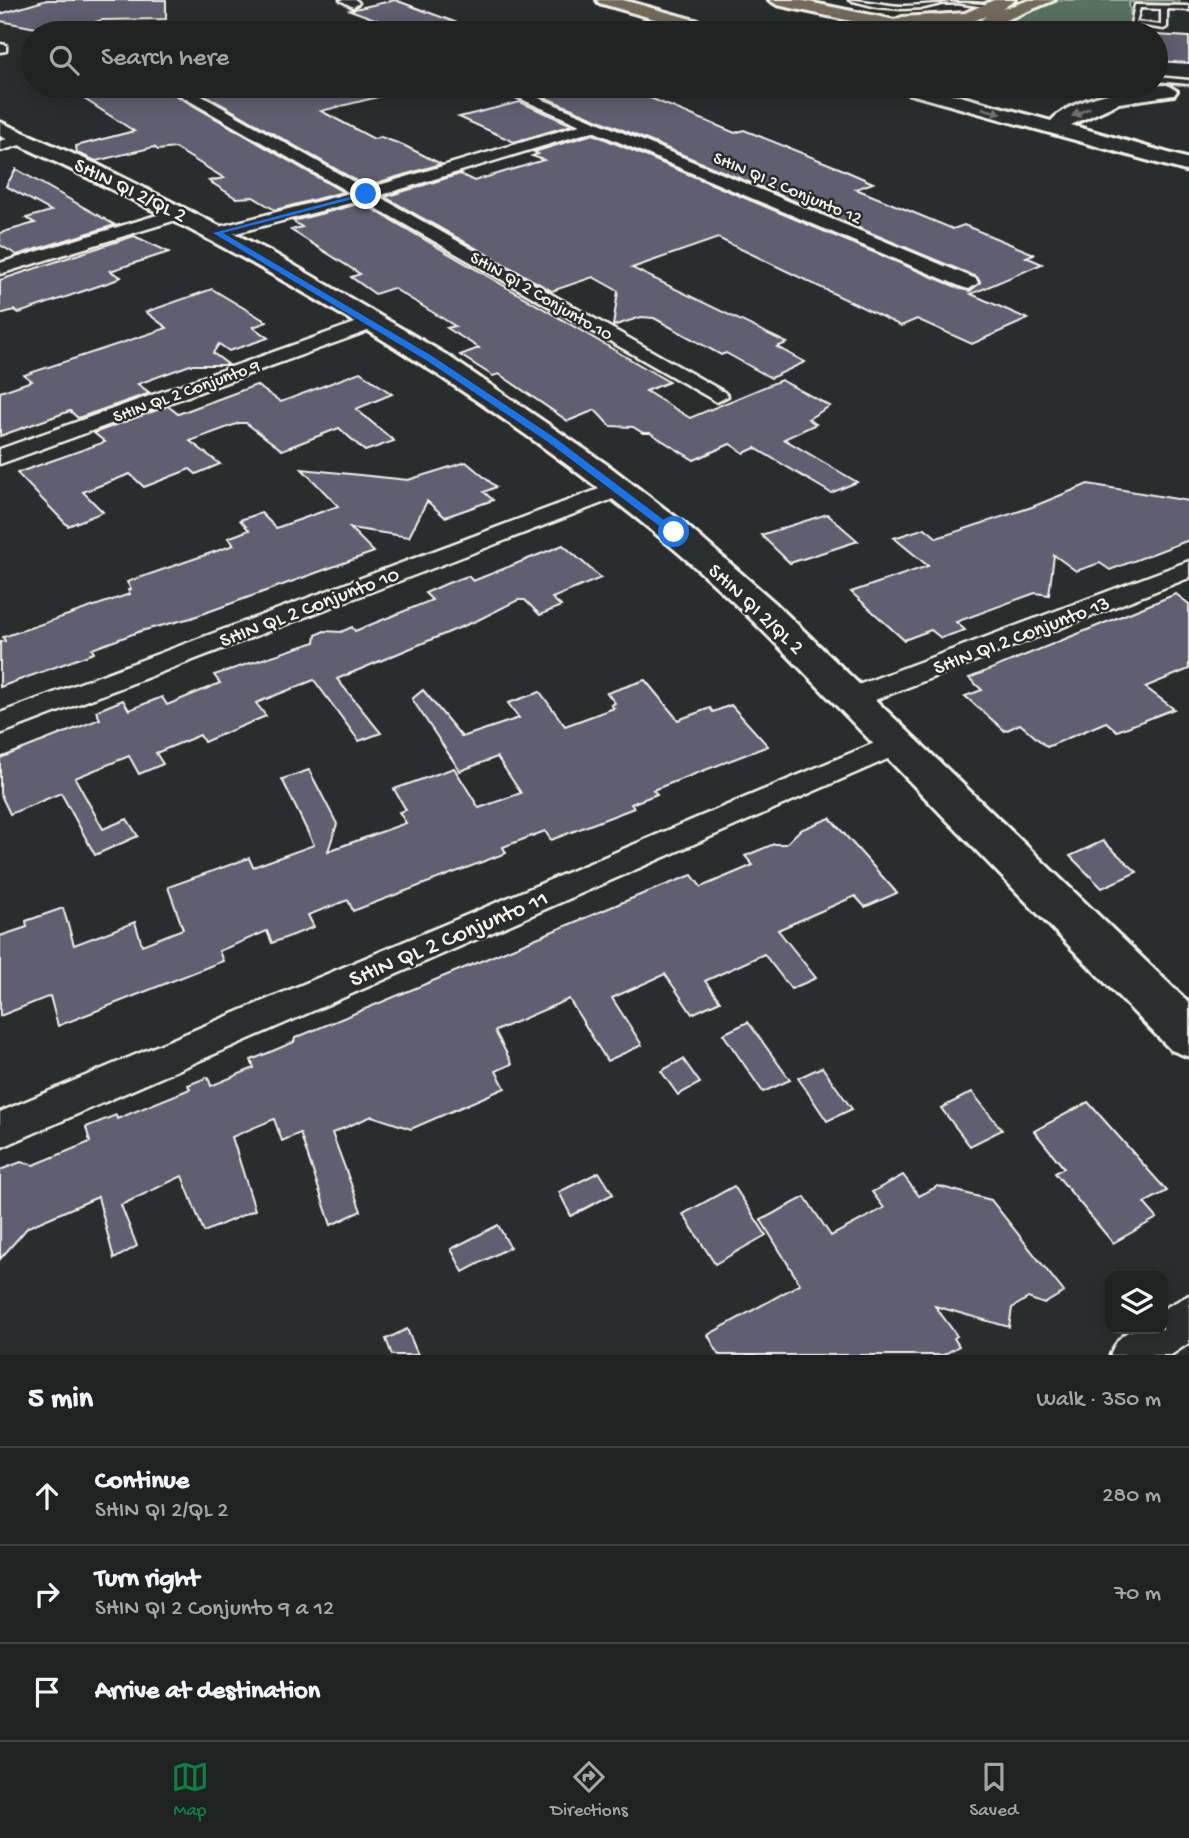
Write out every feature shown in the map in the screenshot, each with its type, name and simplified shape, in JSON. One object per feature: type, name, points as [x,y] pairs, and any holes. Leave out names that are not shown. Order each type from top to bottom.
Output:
[{"type":"main road","points":[[605,0],[678,21]]},
{"type":"main road","points":[[777,0],[874,21],[954,21],[983,13],[993,15],[1047,0]]},
{"type":"street","points":[[1168,88],[1189,97]]},
{"type":"street","name":"SHIN QI 2 Conjunto 10","points":[[195,98],[717,396]]},
{"type":"street","name":"SHIN QI 2 Conjunto 12","points":[[527,98],[969,283]]},
{"type":"street","points":[[945,98],[1189,166]]},
{"type":"street","points":[[1072,134],[1060,128],[1061,122],[1114,98]]},
{"type":"street","points":[[217,233],[366,194],[592,126]]},
{"type":"street","name":"SHIN QI 2/QL 2","points":[[8,138],[180,213],[217,233],[372,323],[480,391],[618,489],[722,573],[852,698],[1189,1035]]},
{"type":"street","points":[[0,269],[180,213]]},
{"type":"street","name":"SHIN QL 2 Conjunto 9","points":[[0,457],[372,323]]},
{"type":"street","name":"SHIN QL 2 Conjunto 10","points":[[0,724],[618,489]]},
{"type":"street","name":"SHIN QI 2 Conjunto 13","points":[[852,698],[1189,569]]},
{"type":"street","name":"SHIN QL 2 Conjunto 11","points":[[0,1130],[896,744]]},
{"type":"street","points":[[1132,1355],[1189,1317]]},
{"type":"lane","points":[[852,0],[902,9],[949,0],[993,15]]},
{"type":"lane","points":[[912,0],[939,3]]},
{"type":"lane","points":[[1133,21],[1136,6],[1189,8]]},
{"type":"lane","points":[[1164,7],[1164,21]]},
{"type":"lane","points":[[1168,74],[1189,75]]},
{"type":"lane","points":[[1168,84],[1189,82]]},
{"type":"green space","points":[[1059,0],[1180,0],[1178,5],[1129,2],[1132,21],[998,21],[1029,7]]},
{"type":"building","points":[[47,0],[166,0],[166,19],[21,21],[21,25],[0,21],[0,14]]},
{"type":"building","points":[[395,0],[452,21],[380,21],[350,10]]},
{"type":"building","points":[[1168,36],[1189,37],[1189,63],[1168,62]]},
{"type":"building","points":[[83,98],[180,98],[343,192],[275,210],[253,197],[236,198],[209,181],[224,178],[175,148],[158,150],[154,147],[96,161],[77,153],[76,146],[134,131]]},
{"type":"building","points":[[210,98],[374,98],[321,111],[374,139],[381,137],[403,145],[441,164],[366,186]]},
{"type":"building","points":[[546,98],[650,98],[735,133],[744,130],[839,168],[873,183],[856,189],[953,229],[964,225],[1034,254],[1026,257],[1042,264],[971,294],[1028,319],[972,344],[917,319],[901,326],[718,238],[632,268],[787,343],[777,347],[805,362],[771,378],[726,353],[721,355],[654,318],[641,317],[613,326],[618,291],[593,277],[552,291],[385,197],[460,174],[474,181],[544,160],[532,156],[538,154],[534,152],[593,134],[961,289],[970,291],[980,282],[977,277]]},
{"type":"building","points":[[520,102],[572,125],[514,142],[459,117]]},
{"type":"building","points":[[16,169],[115,225],[17,255],[0,245],[0,233],[35,223],[26,218],[51,211],[6,186]]},
{"type":"building","points":[[362,203],[669,382],[646,391],[690,418],[781,380],[830,406],[808,419],[816,424],[784,439],[857,482],[831,493],[755,448],[744,453],[730,444],[694,460],[650,433],[643,433],[633,427],[610,426],[595,410],[568,421],[499,374],[493,376],[460,355],[479,348],[447,328],[455,326],[393,288],[375,294],[351,277],[360,274],[291,230],[302,227],[293,221]]},
{"type":"building","points":[[134,236],[169,252],[110,271],[121,277],[116,280],[19,313],[14,310],[0,314],[0,280]]},
{"type":"building","points":[[212,289],[267,322],[253,327],[268,338],[229,351],[219,344],[213,353],[229,365],[190,365],[138,384],[150,393],[78,418],[70,411],[0,436],[0,392],[32,381],[24,375],[167,328],[146,312]]},
{"type":"building","points":[[360,372],[392,394],[356,409],[394,441],[365,451],[339,428],[282,450],[246,423],[239,423],[190,441],[220,464],[196,474],[190,469],[144,487],[130,474],[83,492],[103,512],[68,526],[17,473],[105,442],[94,433],[168,406],[178,414],[256,385],[281,402]]},
{"type":"building","points":[[466,462],[496,487],[484,492],[493,500],[445,517],[427,501],[409,537],[350,528],[374,552],[191,618],[141,631],[92,649],[94,653],[0,687],[0,642],[5,641],[3,637],[130,594],[128,590],[131,589],[127,582],[234,545],[228,538],[249,530],[240,520],[261,513],[276,528],[338,506],[302,469],[408,480]]},
{"type":"building","points":[[1088,484],[1189,501],[1189,540],[1110,570],[1100,563],[1076,571],[1054,555],[1049,595],[1035,593],[956,622],[965,630],[941,638],[931,630],[904,640],[851,592],[928,566],[894,538],[925,528],[937,538],[1032,507]]},
{"type":"building","points":[[827,514],[858,541],[790,563],[761,535]]},
{"type":"building","points":[[563,545],[601,578],[552,598],[561,606],[540,615],[525,600],[518,600],[478,620],[337,679],[381,733],[359,741],[314,680],[256,703],[266,716],[204,742],[200,735],[156,753],[163,764],[139,774],[129,756],[75,778],[103,829],[127,819],[138,836],[95,855],[61,793],[10,814],[0,793],[0,758],[100,719],[96,711],[123,700],[129,710],[162,697],[167,705],[220,683],[214,675],[315,642],[316,635],[324,631],[341,632],[352,627],[355,631],[432,600],[425,593],[448,583],[468,576],[473,581]]},
{"type":"building","points":[[1176,594],[1189,604],[1189,669],[1145,687],[1174,709],[1117,731],[1106,722],[1047,747],[1020,724],[1005,731],[965,696],[982,690],[969,678]]},
{"type":"building","points":[[645,680],[678,720],[710,708],[713,712],[731,705],[768,746],[653,790],[657,794],[631,804],[634,808],[551,840],[545,831],[503,847],[506,853],[353,911],[348,900],[308,915],[314,927],[272,943],[267,931],[219,951],[223,961],[58,1026],[50,996],[0,1016],[0,936],[27,927],[26,921],[63,908],[74,945],[135,922],[142,945],[183,929],[168,887],[249,858],[253,867],[314,845],[282,779],[309,770],[337,824],[328,851],[406,823],[399,812],[406,810],[394,789],[454,768],[479,808],[521,793],[497,757],[460,771],[412,699],[423,690],[462,737],[519,718],[508,703],[540,692],[565,726],[614,708],[611,705],[615,703],[607,693]]},
{"type":"building","points":[[830,818],[897,893],[865,907],[855,896],[778,930],[816,978],[791,989],[764,954],[705,981],[720,1001],[692,1014],[665,974],[612,998],[642,1045],[607,1061],[569,999],[495,1031],[512,1064],[496,1071],[505,1088],[411,1129],[372,1116],[332,1133],[361,1211],[331,1225],[300,1133],[282,1141],[274,1119],[232,1137],[255,1210],[204,1232],[182,1176],[121,1205],[137,1246],[114,1259],[98,1197],[28,1227],[0,1259],[0,1170],[21,1162],[34,1165],[90,1142],[86,1127],[116,1115],[117,1119],[190,1089],[188,1085],[208,1077],[211,1086],[254,1068],[251,1060],[294,1042],[295,1038],[645,893],[692,875],[701,887],[753,865],[745,856],[774,844],[786,844],[800,830]]},
{"type":"building","points":[[1103,841],[1137,872],[1102,888],[1070,856]]},
{"type":"building","points":[[748,1022],[790,1080],[763,1092],[723,1034]]},
{"type":"building","points":[[683,1059],[700,1083],[678,1095],[661,1071]]},
{"type":"building","points":[[822,1067],[852,1109],[827,1121],[798,1078]]},
{"type":"building","points":[[972,1092],[1002,1130],[970,1146],[941,1108]]},
{"type":"building","points":[[1088,1102],[1167,1191],[1144,1203],[1157,1218],[1113,1243],[1055,1173],[1064,1168],[1034,1131]]},
{"type":"building","points":[[599,1172],[613,1194],[571,1216],[559,1192]]},
{"type":"building","points":[[903,1175],[919,1196],[938,1186],[991,1200],[1064,1292],[1044,1304],[1028,1298],[1012,1308],[1009,1327],[935,1306],[957,1336],[954,1338],[959,1346],[943,1355],[719,1355],[708,1335],[800,1284],[761,1220],[805,1197],[831,1236],[884,1208],[872,1192]]},
{"type":"building","points":[[734,1186],[766,1235],[715,1264],[683,1214]]},
{"type":"building","points":[[498,1225],[510,1247],[463,1272],[451,1249]]},
{"type":"building","points":[[407,1329],[418,1355],[392,1355],[386,1339]]},
{"type":"route","points":[[366,194],[217,233],[372,323],[480,391],[552,440],[674,532]]}]
